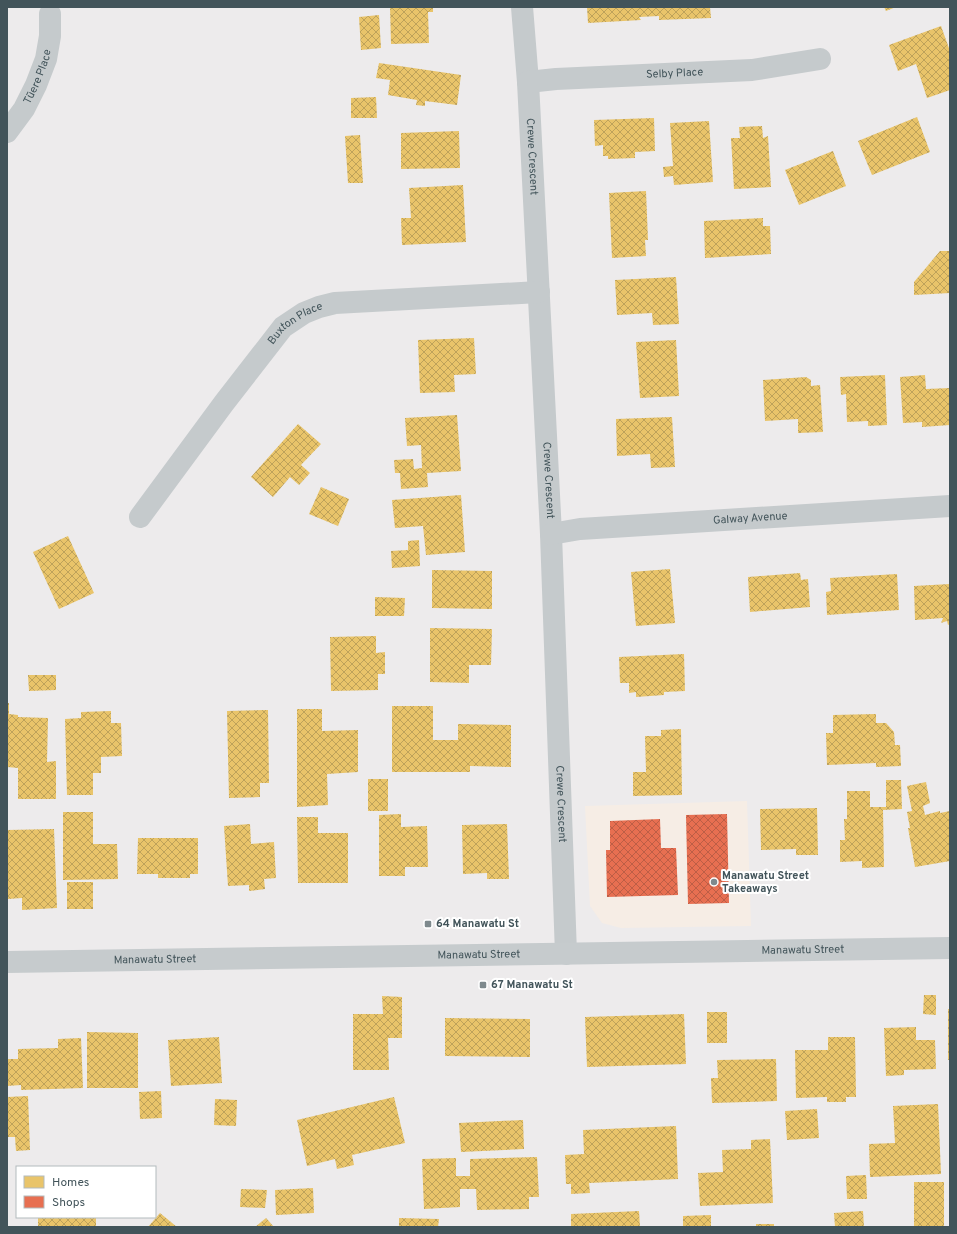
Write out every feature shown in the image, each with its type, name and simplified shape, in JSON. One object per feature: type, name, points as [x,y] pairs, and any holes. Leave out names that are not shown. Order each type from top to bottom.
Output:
[{"type":"street","name":"Crewe Crescent","points":[[522,7],[528,82],[551,534],[566,954]]},
{"type":"street","name":"Tūere Place","points":[[7,132],[24,109],[36,85],[46,59],[50,36],[50,14]]},
{"type":"street","name":"Selby Place","points":[[528,82],[556,79],[752,70],[820,59]]},
{"type":"street","name":"Buxton Place","points":[[140,517],[224,403],[283,327],[304,313],[319,306],[336,303],[539,292]]},
{"type":"street","name":"Galway Avenue","points":[[551,534],[580,529],[950,506]]},
{"type":"street","name":"Manawatu Street","points":[[7,962],[950,948]]},
{"type":"shaded area","points":[[747,801],[751,926],[621,928],[602,923],[590,906],[585,806]]},
{"type":"building: Homes","points":[[390,7],[433,7],[433,12],[428,12],[429,43],[391,44]]},
{"type":"building: Homes","points":[[587,7],[710,7],[711,18],[659,20],[659,16],[639,17],[641,20],[588,23]]},
{"type":"building: Homes","points":[[884,7],[896,7],[886,11]]},
{"type":"building: Homes","points":[[379,15],[381,48],[361,50],[359,17]]},
{"type":"building: Homes","points":[[941,26],[950,51],[950,90],[927,98],[916,64],[898,71],[889,45]]},
{"type":"building: Homes","points":[[379,63],[461,75],[457,105],[425,101],[425,106],[416,105],[417,100],[388,95],[390,80],[376,78]]},
{"type":"building: Homes","points":[[376,97],[377,118],[351,118],[351,98]]},
{"type":"building: Homes","points":[[917,117],[930,152],[872,175],[858,141]]},
{"type":"building: Homes","points":[[654,118],[655,151],[635,152],[635,158],[608,159],[608,156],[603,156],[603,145],[595,146],[594,120]]},
{"type":"building: Homes","points":[[709,121],[713,182],[674,185],[673,176],[664,177],[663,167],[673,166],[670,123]]},
{"type":"building: Homes","points":[[762,126],[763,138],[768,136],[771,187],[734,189],[731,138],[740,138],[739,127]]},
{"type":"building: Homes","points":[[459,131],[460,168],[401,169],[401,133]]},
{"type":"building: Homes","points":[[360,135],[363,183],[348,183],[345,136]]},
{"type":"building: Homes","points":[[833,151],[846,186],[799,205],[785,170]]},
{"type":"building: Homes","points":[[463,185],[466,242],[402,245],[401,218],[411,218],[409,188]]},
{"type":"building: Homes","points":[[646,191],[648,240],[645,240],[646,256],[612,258],[609,193]]},
{"type":"building: Homes","points":[[763,218],[763,226],[770,226],[771,254],[705,258],[704,221]]},
{"type":"building: Homes","points":[[940,251],[950,251],[950,293],[914,295],[914,282]]},
{"type":"building: Homes","points":[[676,277],[679,324],[653,325],[652,313],[617,315],[615,280]]},
{"type":"building: Homes","points":[[474,338],[476,374],[454,375],[455,392],[420,393],[418,340]]},
{"type":"building: Homes","points":[[676,340],[679,396],[640,398],[636,342]]},
{"type":"building: Homes","points":[[885,375],[887,425],[868,426],[868,421],[847,422],[846,394],[841,395],[840,377]]},
{"type":"building: Homes","points":[[925,375],[926,389],[950,388],[950,425],[922,427],[922,422],[903,423],[900,377]]},
{"type":"building: Homes","points":[[806,377],[811,380],[811,386],[820,385],[823,432],[798,433],[798,419],[765,421],[763,380]]},
{"type":"building: Homes","points":[[457,415],[461,471],[427,473],[428,487],[401,489],[400,473],[395,473],[394,460],[413,459],[414,469],[422,468],[421,445],[407,446],[405,418]]},
{"type":"building: Homes","points":[[672,417],[675,467],[651,468],[650,454],[617,456],[616,419]]},
{"type":"building: Homes","points":[[298,424],[321,444],[301,465],[310,473],[299,485],[290,477],[273,497],[251,477]]},
{"type":"building: Homes","points":[[321,487],[349,499],[338,526],[309,514]]},
{"type":"building: Homes","points":[[461,495],[465,552],[426,555],[423,526],[395,528],[392,500]]},
{"type":"building: Homes","points":[[68,536],[94,593],[59,609],[33,552]]},
{"type":"building: Homes","points":[[419,540],[420,566],[392,568],[391,551],[408,550],[408,541]]},
{"type":"building: Homes","points":[[670,569],[675,623],[636,626],[631,572]]},
{"type":"building: Homes","points":[[432,570],[492,571],[492,609],[432,608]]},
{"type":"building: Homes","points":[[800,573],[801,580],[808,579],[810,607],[750,612],[748,577]]},
{"type":"building: Homes","points":[[897,574],[899,610],[827,615],[826,592],[831,591],[830,578]]},
{"type":"building: Homes","points":[[950,584],[950,624],[948,625],[947,621],[941,623],[943,618],[915,620],[914,586]]},
{"type":"building: Homes","points":[[375,597],[405,598],[404,616],[375,616]]},
{"type":"building: Homes","points":[[430,628],[492,629],[491,665],[469,665],[469,683],[430,682]]},
{"type":"building: Homes","points":[[376,636],[376,653],[385,652],[385,674],[378,674],[378,690],[331,691],[330,637]]},
{"type":"building: Homes","points":[[684,654],[685,691],[664,692],[664,695],[636,697],[636,692],[629,693],[629,683],[620,683],[619,657]]},
{"type":"building: Homes","points":[[28,675],[56,675],[56,690],[29,691]]},
{"type":"building: Homes","points":[[7,703],[9,703],[9,714],[18,715],[18,717],[48,718],[47,762],[56,761],[56,799],[18,799],[18,768],[7,767]]},
{"type":"building: Homes","points":[[392,706],[433,706],[433,740],[458,740],[458,724],[511,725],[511,767],[470,766],[470,772],[392,772]]},
{"type":"building: Homes","points":[[297,709],[322,709],[322,731],[358,730],[358,772],[327,774],[328,805],[297,807]]},
{"type":"building: Homes","points":[[268,710],[269,783],[260,783],[260,797],[229,798],[227,711]]},
{"type":"building: Homes","points":[[111,711],[111,723],[121,723],[122,756],[101,757],[101,773],[93,773],[93,795],[67,795],[65,719],[81,718],[81,712]]},
{"type":"building: Homes","points":[[876,714],[876,723],[886,723],[894,732],[895,745],[900,745],[901,766],[876,767],[876,763],[827,765],[826,733],[833,733],[833,715]]},
{"type":"building: Homes","points":[[681,729],[682,795],[633,796],[633,772],[646,772],[645,736],[661,736],[661,730]]},
{"type":"building: Homes","points":[[368,779],[388,779],[388,811],[368,811]]},
{"type":"building: Homes","points":[[886,780],[901,780],[902,809],[883,810],[884,867],[862,868],[862,861],[840,862],[840,840],[845,840],[844,819],[847,819],[847,791],[870,791],[870,807],[886,807]]},
{"type":"building: Homes","points":[[926,782],[930,803],[923,806],[925,815],[940,811],[940,813],[950,811],[950,861],[915,867],[908,828],[910,828],[907,812],[912,811],[907,786]]},
{"type":"building: Homes","points":[[817,808],[818,855],[796,855],[796,849],[761,850],[760,809]]},
{"type":"building: Homes","points":[[63,812],[93,812],[93,844],[117,844],[118,879],[63,880]]},
{"type":"building: Homes","points":[[401,814],[401,827],[427,826],[428,867],[405,867],[405,876],[379,876],[379,815]]},
{"type":"building: Homes","points":[[297,817],[318,817],[318,833],[348,833],[348,883],[298,883]]},
{"type":"building: Homes","points":[[250,824],[251,844],[274,842],[276,878],[264,879],[265,889],[249,891],[249,885],[228,886],[224,826]]},
{"type":"building: Homes","points":[[507,824],[509,879],[487,879],[487,873],[463,874],[462,825]]},
{"type":"building: Homes","points":[[54,829],[57,908],[22,910],[22,898],[8,899],[7,830]]},
{"type":"building: Homes","points":[[138,838],[198,838],[198,874],[190,874],[190,878],[158,878],[158,874],[137,874]]},
{"type":"building: Homes","points":[[67,882],[93,882],[93,909],[67,909]]},
{"type":"building: Homes","points":[[924,995],[936,995],[936,1015],[923,1014]]},
{"type":"building: Homes","points":[[382,996],[402,997],[402,1038],[388,1038],[389,1070],[353,1070],[353,1014],[383,1014]]},
{"type":"building: Homes","points":[[948,1009],[950,1009],[950,1060],[948,1060]]},
{"type":"building: Homes","points":[[707,1012],[727,1012],[727,1043],[707,1043]]},
{"type":"building: Homes","points":[[684,1014],[686,1064],[587,1067],[585,1017]]},
{"type":"building: Homes","points":[[445,1018],[530,1019],[530,1057],[445,1056]]},
{"type":"building: Homes","points":[[916,1027],[916,1040],[935,1040],[936,1069],[904,1070],[904,1075],[886,1076],[884,1028]]},
{"type":"building: Homes","points":[[87,1032],[138,1033],[138,1088],[87,1088]]},
{"type":"building: Homes","points":[[219,1037],[222,1083],[171,1086],[168,1040]]},
{"type":"building: Homes","points":[[828,1037],[855,1037],[856,1097],[846,1097],[846,1102],[827,1102],[827,1097],[796,1098],[795,1050],[828,1050]]},
{"type":"building: Homes","points":[[81,1038],[83,1088],[21,1090],[21,1085],[7,1086],[7,1059],[18,1059],[18,1049],[58,1048],[58,1039]]},
{"type":"building: Homes","points":[[776,1059],[777,1101],[712,1103],[711,1078],[718,1078],[717,1060]]},
{"type":"building: Homes","points":[[161,1091],[162,1118],[140,1119],[139,1092]]},
{"type":"building: Homes","points":[[28,1096],[30,1150],[16,1151],[15,1137],[7,1137],[7,1097]]},
{"type":"building: Homes","points":[[394,1097],[405,1143],[352,1155],[354,1165],[337,1169],[335,1159],[307,1166],[297,1120]]},
{"type":"building: Homes","points":[[215,1099],[237,1100],[236,1126],[214,1125]]},
{"type":"building: Homes","points":[[938,1104],[941,1174],[870,1177],[869,1144],[895,1143],[893,1106]]},
{"type":"building: Homes","points":[[817,1109],[819,1138],[787,1140],[785,1111]]},
{"type":"building: Homes","points":[[523,1120],[524,1149],[461,1152],[459,1123]]},
{"type":"building: Homes","points":[[676,1126],[678,1179],[589,1183],[590,1193],[571,1194],[571,1184],[566,1184],[565,1155],[584,1154],[583,1130]]},
{"type":"building: Homes","points":[[770,1139],[773,1203],[700,1206],[698,1173],[723,1172],[722,1150],[751,1149],[751,1140]]},
{"type":"building: Homes","points":[[537,1157],[539,1197],[529,1197],[529,1209],[477,1210],[476,1189],[460,1189],[460,1207],[424,1209],[422,1159],[456,1158],[456,1176],[470,1176],[470,1159]]},
{"type":"building: Homes","points":[[866,1175],[867,1199],[847,1199],[846,1176]]},
{"type":"building: Homes","points":[[914,1182],[944,1182],[944,1227],[914,1227]]},
{"type":"building: Homes","points":[[313,1188],[314,1213],[276,1215],[275,1190]]},
{"type":"building: Homes","points":[[241,1189],[267,1190],[265,1208],[240,1207]]},
{"type":"building: Homes","points":[[639,1211],[640,1227],[571,1227],[571,1214]]},
{"type":"building: Homes","points":[[863,1211],[864,1227],[835,1227],[834,1213]]},
{"type":"building: Homes","points":[[160,1213],[177,1227],[148,1227]]},
{"type":"building: Homes","points":[[711,1215],[711,1227],[683,1227],[683,1216]]},
{"type":"building: Homes","points":[[38,1218],[96,1218],[96,1227],[38,1227]]},
{"type":"building: Homes","points":[[266,1218],[274,1227],[255,1227]]},
{"type":"building: Homes","points":[[399,1218],[439,1219],[438,1227],[399,1227]]},
{"type":"building: Homes","points":[[756,1224],[774,1224],[774,1227],[756,1227]]},
{"type":"building: Shops","points":[[727,814],[729,903],[688,904],[686,815]]},
{"type":"building: Shops","points":[[660,819],[661,848],[676,848],[678,895],[607,897],[606,850],[610,850],[610,821]]},
{"type":"place","name":"Manawatu Street Takeaways","points":[[714,882]]},
{"type":"place","name":"64 Manawatu St","points":[[428,924]]},
{"type":"place","name":"67 Manawatu St","points":[[483,985]]}]
